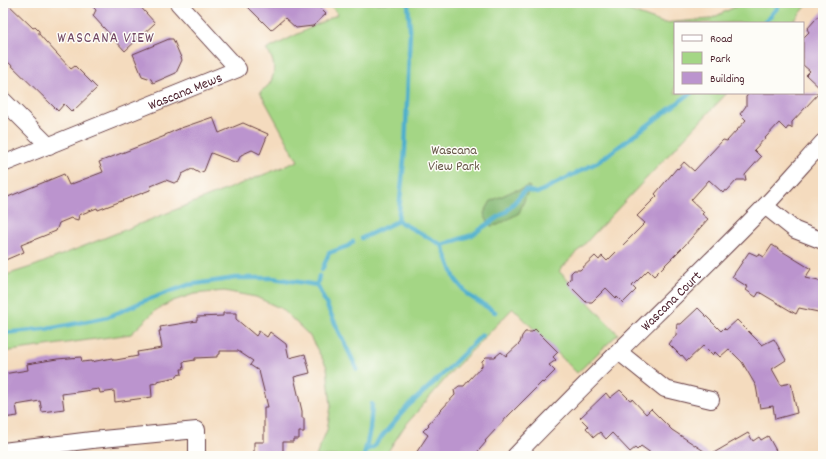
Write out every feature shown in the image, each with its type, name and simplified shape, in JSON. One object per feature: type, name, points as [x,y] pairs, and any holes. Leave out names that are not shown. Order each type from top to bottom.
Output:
[{"type":"street","name":"Wascana Mews","points":[[3,164],[238,69],[178,3]]},
{"type":"street","points":[[3,100],[49,146]]},
{"type":"street","name":"Wascana Court","points":[[515,456],[559,410],[765,206],[823,142]]},
{"type":"street","points":[[765,206],[795,230],[823,241]]},
{"type":"street","points":[[619,352],[665,389],[711,400]]},
{"type":"street","points":[[3,451],[92,440],[197,430],[197,456]]},
{"type":"green space","name":"Wascana View Park","points":[[328,3],[615,3],[619,7],[663,23],[674,22],[674,94],[726,94],[559,271],[618,334],[577,373],[513,308],[453,370],[404,427],[385,456],[316,456],[327,430],[331,406],[327,367],[309,335],[282,309],[256,297],[224,291],[194,294],[173,301],[156,310],[131,334],[3,352],[3,276],[34,266],[298,161],[260,92],[269,84],[274,70],[273,61],[266,50],[338,14]]},
{"type":"green space","name":"Wascana View Park","points":[[743,3],[809,3],[793,22],[675,22],[710,19]]},
{"type":"green space","points":[[528,186],[530,187],[519,213],[498,225],[491,226],[484,213],[491,201]]},
{"type":"building","points":[[3,3],[7,3],[33,28],[35,27],[45,41],[71,69],[75,66],[97,88],[72,112],[64,104],[58,111],[3,57]]},
{"type":"building","points":[[89,3],[137,3],[155,23],[125,51],[93,16],[96,10]]},
{"type":"building","points":[[244,3],[315,3],[326,14],[313,26],[296,28],[285,18],[271,30]]},
{"type":"building","points":[[823,11],[823,91],[806,75],[810,71],[804,66],[804,37],[809,32],[807,29]]},
{"type":"building","points":[[169,39],[173,39],[182,60],[176,73],[153,83],[151,79],[142,76],[133,54]]},
{"type":"building","points":[[819,93],[792,122],[792,128],[788,127],[786,130],[779,123],[754,150],[761,157],[745,175],[746,180],[737,180],[727,191],[725,190],[723,193],[709,180],[691,200],[704,212],[702,214],[708,219],[654,276],[648,270],[632,286],[636,290],[623,303],[606,288],[592,302],[586,302],[567,283],[571,279],[571,273],[574,270],[580,270],[595,256],[599,260],[602,256],[607,261],[645,223],[637,216],[657,196],[655,194],[677,168],[678,169],[684,162],[694,171],[723,140],[727,141],[746,120],[740,114],[746,106],[746,97],[748,94]]},
{"type":"building","points":[[213,117],[219,133],[243,123],[268,134],[260,154],[252,150],[241,155],[237,163],[211,153],[204,171],[199,173],[192,169],[182,174],[179,181],[174,183],[166,180],[151,186],[150,190],[98,210],[97,208],[79,215],[78,220],[71,218],[59,223],[56,231],[21,245],[24,252],[3,261],[3,199],[64,174],[69,185],[103,172],[99,162],[165,136],[181,128]]},
{"type":"building","points":[[772,245],[811,269],[805,278],[823,282],[823,313],[799,308],[796,314],[759,292],[756,297],[746,290],[748,287],[732,277],[749,252],[758,256],[759,254],[764,257]]},
{"type":"building","points":[[698,308],[721,331],[724,328],[726,330],[737,320],[762,345],[774,339],[786,360],[772,369],[781,385],[791,383],[797,413],[775,419],[773,406],[760,408],[756,386],[742,362],[729,349],[720,357],[715,352],[712,355],[703,346],[687,361],[669,344],[676,335],[677,324],[681,324]]},
{"type":"building","points":[[223,313],[236,313],[236,319],[256,336],[259,331],[267,337],[270,332],[286,344],[289,358],[305,354],[310,373],[294,377],[302,411],[302,418],[304,418],[304,432],[299,432],[299,439],[293,439],[293,442],[283,442],[283,456],[254,456],[254,442],[264,442],[264,407],[268,407],[259,371],[250,365],[253,361],[238,351],[220,351],[220,354],[217,355],[217,357],[195,358],[195,360],[183,362],[184,369],[181,369],[182,374],[177,375],[177,377],[157,381],[157,383],[151,384],[152,397],[115,402],[114,391],[100,393],[99,389],[62,394],[64,409],[42,412],[40,401],[16,405],[18,416],[3,418],[3,374],[28,370],[27,364],[57,359],[81,357],[82,362],[91,362],[112,358],[113,360],[116,360],[138,356],[137,352],[162,348],[159,331],[161,331],[160,327],[197,321],[197,317],[223,316]]},
{"type":"building","points":[[535,329],[558,352],[553,357],[556,360],[549,365],[555,371],[508,416],[485,441],[486,442],[474,456],[414,456],[428,435],[423,431],[455,395],[454,390],[459,386],[464,386],[482,366],[482,361],[486,357],[495,357],[501,352],[506,356],[520,343],[525,332],[532,332]]},
{"type":"building","points":[[620,390],[630,400],[632,399],[646,414],[651,409],[672,430],[710,455],[748,433],[753,441],[759,437],[761,440],[768,436],[779,456],[655,456],[641,446],[637,450],[635,448],[630,452],[612,433],[606,439],[600,432],[594,437],[586,428],[588,426],[580,418],[606,393],[610,398]]},
{"type":"waterway","points":[[398,221],[405,150],[410,30],[408,3]]},
{"type":"waterway","points":[[765,22],[778,7],[778,3]]},
{"type":"waterway","points":[[398,221],[442,245],[472,235],[507,211],[525,190],[537,193],[598,162],[690,94]]},
{"type":"waterway","points":[[362,238],[398,221]]},
{"type":"waterway","points":[[322,270],[329,253],[348,246],[353,242]]},
{"type":"waterway","points":[[442,245],[455,279],[468,295],[495,312]]},
{"type":"waterway","points":[[3,333],[53,328],[108,317],[144,301],[188,285],[236,278],[273,278],[317,285],[319,276]]},
{"type":"waterway","points":[[317,285],[357,369]]},
{"type":"waterway","points":[[366,450],[373,447],[407,407],[440,377],[482,335]]},
{"type":"waterway","points":[[364,456],[370,430],[372,404]]},
{"type":"district","name":"WASCANA VIEW","points":[[106,37]]}]
